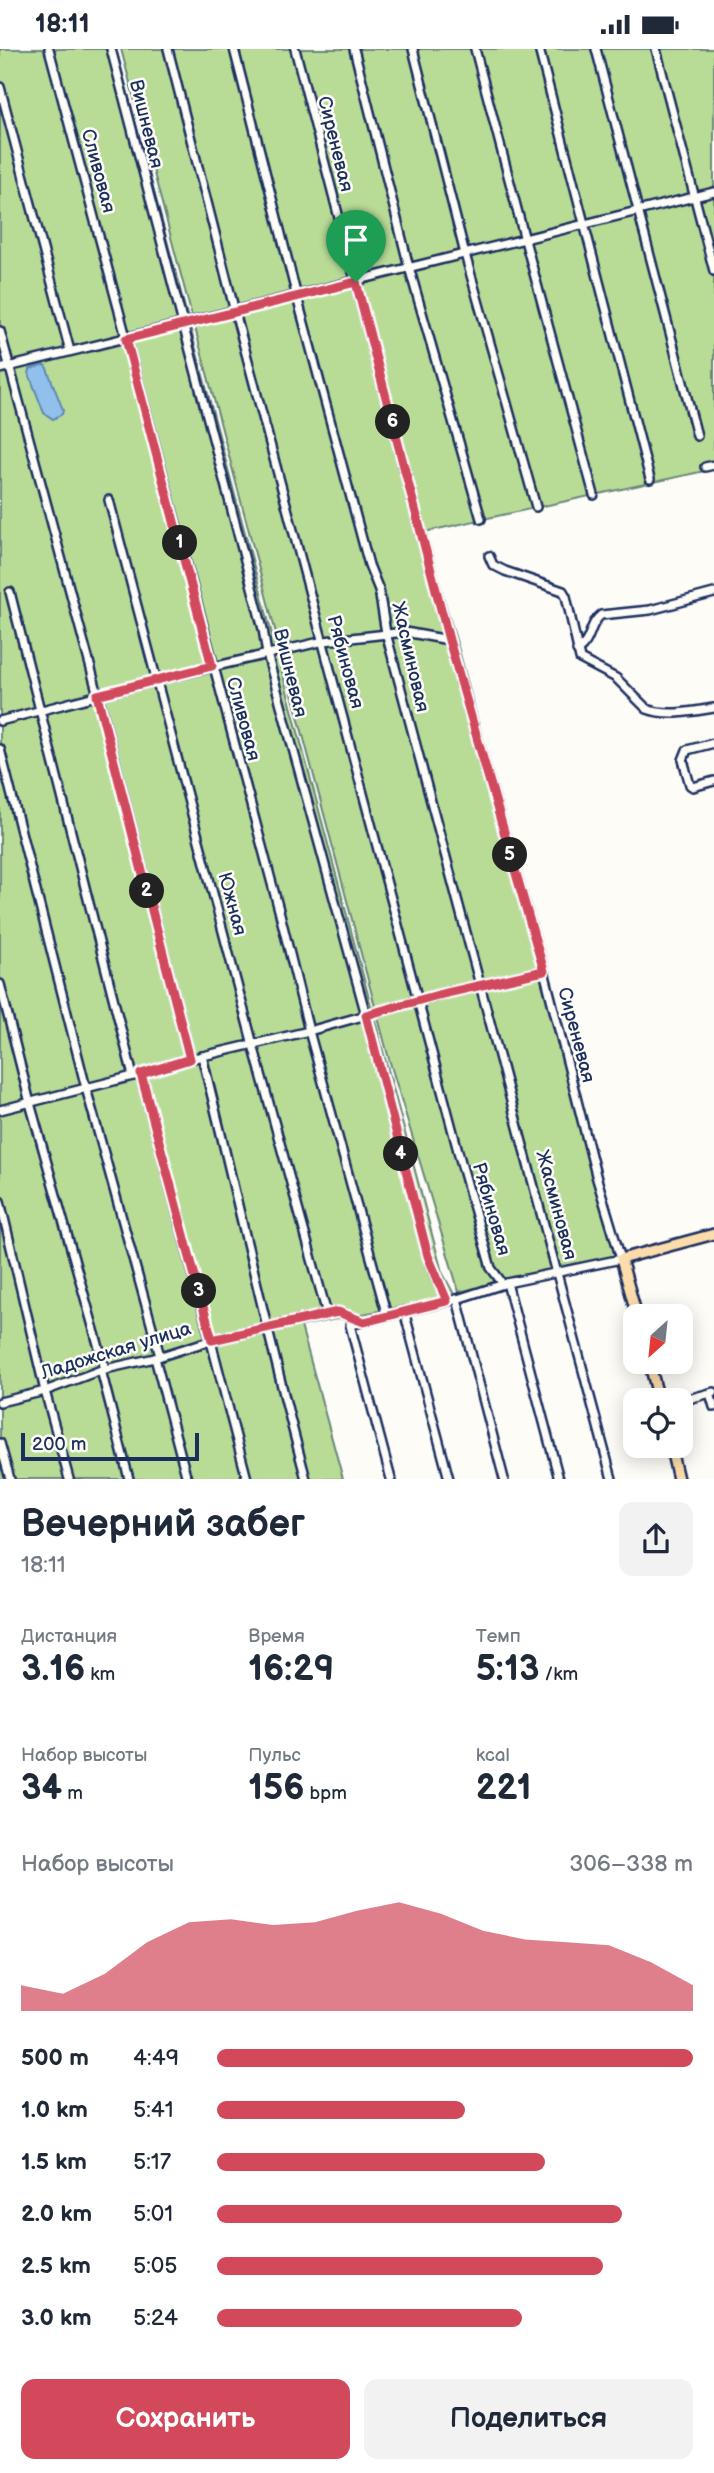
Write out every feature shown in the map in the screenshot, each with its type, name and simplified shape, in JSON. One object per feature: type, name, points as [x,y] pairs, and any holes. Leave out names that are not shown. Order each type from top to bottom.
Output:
[{"type":"main road","points":[[634,1304],[621,1259],[714,1234]]},
{"type":"main road","points":[[673,1458],[678,1479]]},
{"type":"street","name":"Сливовая","points":[[49,49],[309,1031],[387,1315]]},
{"type":"street","name":"Вишневая","points":[[111,49],[181,325],[263,629],[267,654],[366,1015],[428,1256],[447,1301]]},
{"type":"street","name":"Рябиновая","points":[[168,49],[417,1000],[491,1268],[503,1281],[559,1479]]},
{"type":"street","name":"Жасминовая","points":[[234,49],[296,297],[369,565],[379,590],[386,633],[612,1479]]},
{"type":"street","name":"Сиреневая","points":[[295,49],[449,640],[544,971],[597,1179],[621,1259]]},
{"type":"street","points":[[354,49],[410,267],[481,519]]},
{"type":"street","points":[[413,49],[465,254],[536,507]]},
{"type":"street","points":[[475,49],[594,495]]},
{"type":"street","points":[[539,49],[650,479]]},
{"type":"street","points":[[597,49],[697,436]]},
{"type":"street","points":[[656,49],[714,271]]},
{"type":"street","points":[[0,87],[70,351]]},
{"type":"street","points":[[0,369],[714,192]]},
{"type":"street","points":[[0,331],[190,1059]]},
{"type":"street","name":"Южная","points":[[109,501],[327,1314]]},
{"type":"street","points":[[489,556],[493,565],[499,568],[563,591],[580,659],[616,678],[643,706],[654,712],[714,708]]},
{"type":"street","points":[[9,592],[137,1075],[212,1340],[247,1479]]},
{"type":"street","points":[[578,651],[587,643],[596,619],[601,615],[650,610],[714,593]]},
{"type":"street","points":[[0,721],[212,666],[324,641],[405,632],[449,640]]},
{"type":"street","points":[[714,743],[687,750],[683,760],[690,785],[693,787],[714,781]]},
{"type":"street","points":[[0,749],[158,1357],[187,1479]]},
{"type":"street","points":[[0,1110],[190,1059],[309,1031],[417,1000],[544,971]]},
{"type":"street","points":[[0,984],[103,1370],[129,1479]]},
{"type":"street","points":[[202,1056],[306,1479]]},
{"type":"street","points":[[0,1202],[69,1479]]},
{"type":"street","points":[[391,1479],[350,1325],[457,1299],[503,1281],[621,1259]]},
{"type":"street","points":[[457,1299],[504,1479]]},
{"type":"street","points":[[404,1311],[449,1479]]},
{"type":"street","name":"Ладожская улица","points":[[0,1402],[212,1340],[327,1314],[338,1312],[364,1322]]},
{"type":"street","points":[[693,1398],[712,1393],[714,1407]]},
{"type":"street","points":[[0,1443],[10,1479]]},
{"type":"green space","points":[[0,49],[116,49],[442,1272],[455,1296],[301,1326],[343,1479],[0,1479]]},
{"type":"green space","points":[[121,49],[714,49],[714,469],[424,532],[459,650],[544,971],[557,1037],[615,1256],[459,1292],[389,1059]]},
{"type":"water","points":[[46,366],[63,410],[62,414],[53,419],[44,413],[29,374],[30,369]]},
{"type":"route","points":[[356,282],[449,640],[544,971],[417,1000],[366,1015],[428,1256],[447,1301],[364,1322],[338,1312],[212,1340],[141,1074],[190,1059],[97,695],[212,666],[126,339],[356,282]]}]
